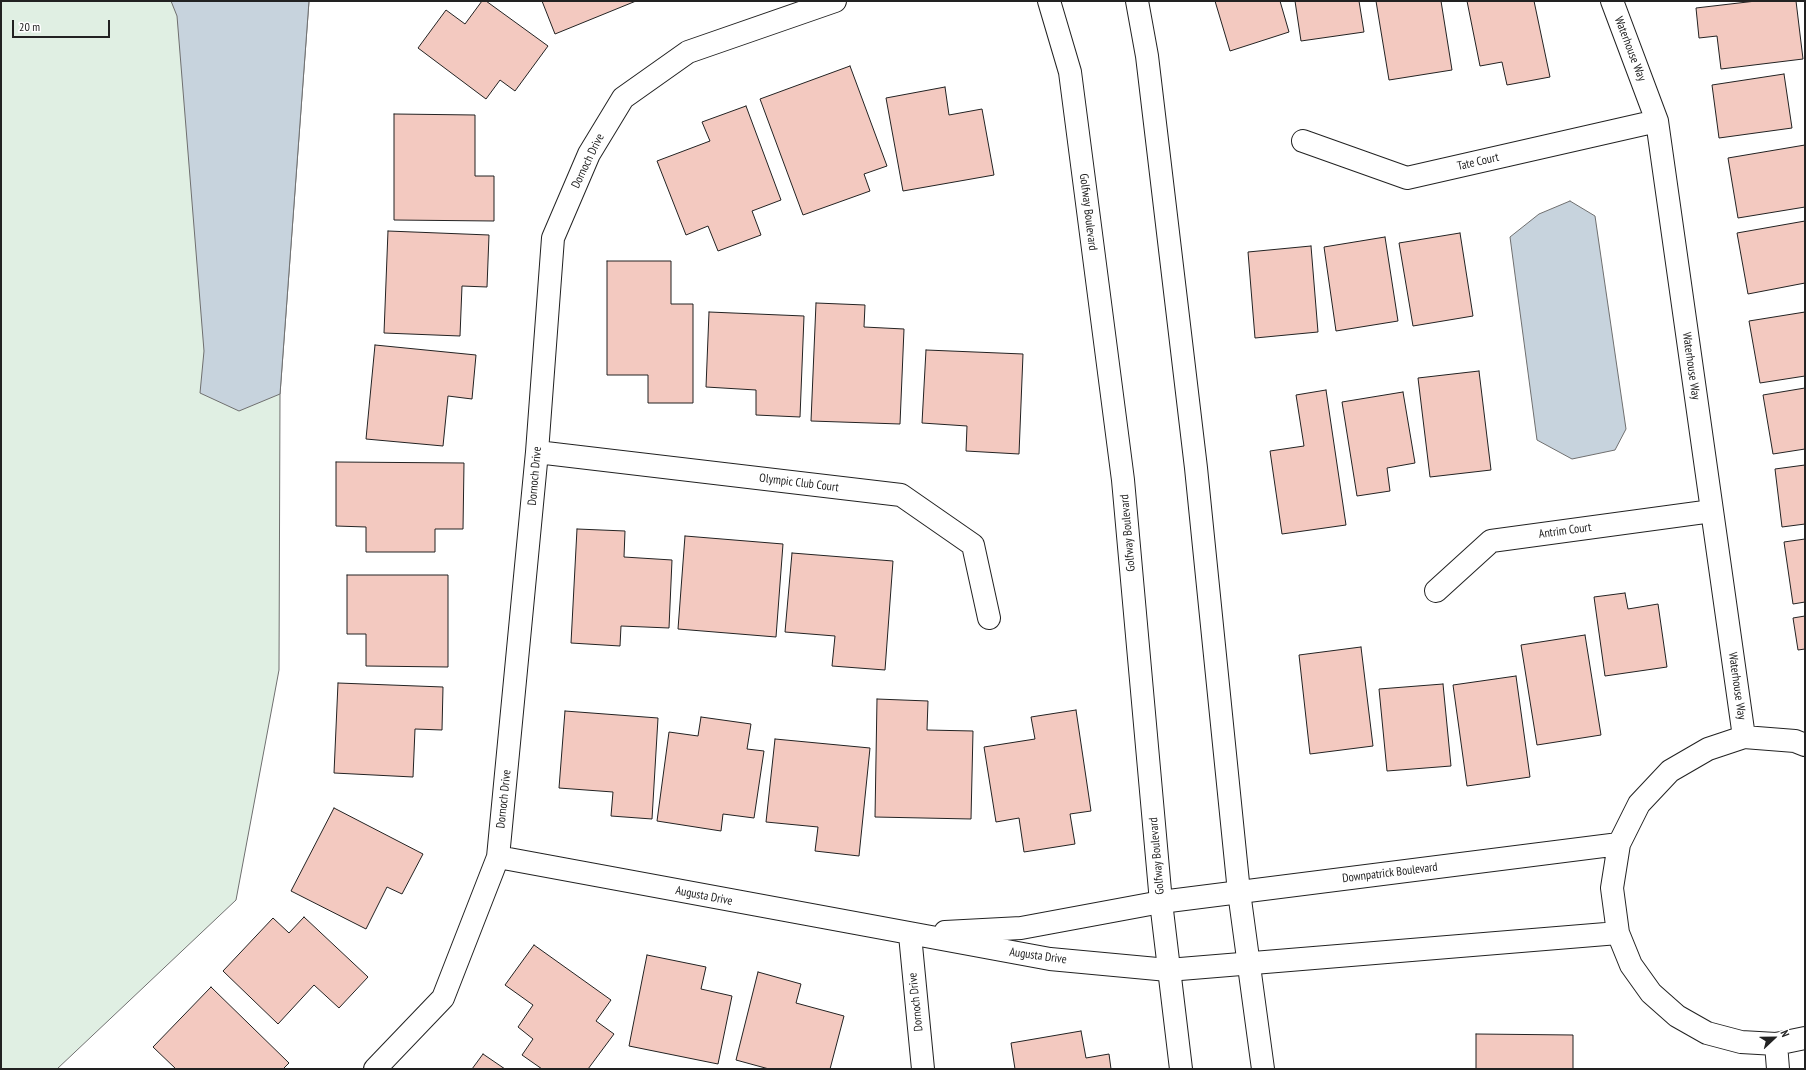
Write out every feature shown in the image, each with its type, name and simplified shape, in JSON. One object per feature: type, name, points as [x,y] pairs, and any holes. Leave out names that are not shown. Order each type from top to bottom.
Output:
[{"type":"street","name":"Dornoch Drive","points":[[375,1069],[443,998],[498,858],[537,452],[553,238],[589,154],[622,98],[688,52],[835,1]]},
{"type":"street","name":"Golfway Boulevard","points":[[1050,1],[1070,72],[1123,480],[1161,902],[1181,1069]]},
{"type":"street","points":[[1136,1],[1147,56],[1193,444],[1239,892],[1250,963],[1263,1069]]},
{"type":"street","name":"Waterhouse Way","points":[[1612,1],[1657,121],[1744,737]]},
{"type":"street","name":"Tate Court","points":[[1303,141],[1407,178],[1657,121]]},
{"type":"street","name":"Olympic Club Court","points":[[537,452],[901,495],[973,545],[989,618]]},
{"type":"street","name":"Antrim Court","points":[[1436,591],[1491,541],[1712,511]]},
{"type":"street","points":[[1805,745],[1795,742],[1744,737],[1708,749],[1670,771],[1639,804],[1619,844],[1612,888],[1618,933],[1631,965],[1651,993],[1677,1016],[1707,1033],[1741,1042],[1776,1044],[1805,1038]]},
{"type":"street","name":"Downpatrick Boulevard","points":[[1161,902],[1619,844]]},
{"type":"street","name":"Augusta Drive","points":[[498,858],[1050,960],[1168,970]]},
{"type":"street","name":"Augusta Drive","points":[[910,935],[1021,928],[1161,902]]},
{"type":"street","points":[[1168,970],[1618,933]]},
{"type":"street","name":"Dornoch Drive","points":[[910,935],[923,1069]]},
{"type":"street","points":[[1776,1044],[1778,1069]]},
{"type":"green space","points":[[1,1],[309,1],[280,394],[279,670],[236,900],[57,1069],[1,1069]]},
{"type":"shaded area","points":[[171,1],[309,1],[280,394],[239,411],[200,393],[204,351],[177,16]]},
{"type":"shaded area","points":[[1570,201],[1595,216],[1626,429],[1615,450],[1572,459],[1537,440],[1510,237],[1539,214]]},
{"type":"building","points":[[482,1],[486,1],[548,46],[515,91],[500,80],[486,99],[418,48],[446,10],[465,24]]},
{"type":"building","points":[[542,1],[636,1],[555,34]]},
{"type":"building","points":[[1215,1],[1280,1],[1289,32],[1230,51]]},
{"type":"building","points":[[1295,1],[1359,1],[1364,32],[1301,41]]},
{"type":"building","points":[[1376,1],[1441,1],[1452,70],[1389,80]]},
{"type":"building","points":[[1467,1],[1534,1],[1550,77],[1507,85],[1502,62],[1480,66]]},
{"type":"building","points":[[1756,1],[1796,1],[1803,59],[1721,69],[1717,36],[1699,38],[1696,8]]},
{"type":"building","points":[[850,66],[887,166],[864,174],[870,191],[803,215],[760,99]]},
{"type":"building","points":[[1784,74],[1792,128],[1719,138],[1712,85]]},
{"type":"building","points":[[945,87],[949,115],[982,109],[994,175],[903,191],[886,98]]},
{"type":"building","points":[[746,106],[781,200],[752,211],[761,235],[718,251],[708,226],[686,235],[657,161],[710,141],[702,122]]},
{"type":"building","points":[[394,114],[475,115],[475,176],[494,176],[494,221],[394,220]]},
{"type":"building","points":[[1805,145],[1805,207],[1738,218],[1728,158]]},
{"type":"building","points":[[1805,221],[1805,283],[1748,294],[1737,233]]},
{"type":"building","points":[[388,231],[489,235],[487,287],[462,286],[460,336],[384,333]]},
{"type":"building","points":[[1460,233],[1473,316],[1413,326],[1399,243]]},
{"type":"building","points":[[1385,237],[1398,321],[1336,331],[1324,247]]},
{"type":"building","points":[[1311,246],[1318,332],[1255,338],[1248,252]]},
{"type":"building","points":[[607,261],[671,261],[671,304],[693,304],[693,403],[648,403],[648,375],[607,375]]},
{"type":"building","points":[[816,303],[865,305],[864,327],[904,329],[900,424],[811,421]]},
{"type":"building","points":[[709,312],[804,316],[800,417],[756,415],[756,390],[706,387]]},
{"type":"building","points":[[1805,312],[1805,376],[1760,383],[1749,321]]},
{"type":"building","points":[[375,345],[476,355],[472,399],[448,396],[443,446],[366,439]]},
{"type":"building","points":[[926,350],[1023,354],[1019,454],[966,451],[967,426],[922,423]]},
{"type":"building","points":[[1479,371],[1491,470],[1430,477],[1418,378]]},
{"type":"building","points":[[1805,388],[1805,449],[1773,454],[1763,395]]},
{"type":"building","points":[[1326,390],[1346,525],[1282,534],[1270,451],[1304,446],[1296,395]]},
{"type":"building","points":[[1403,392],[1415,463],[1387,468],[1390,491],[1357,496],[1342,402]]},
{"type":"building","points":[[336,462],[464,463],[463,529],[435,529],[435,552],[366,552],[366,527],[336,526]]},
{"type":"building","points":[[1805,465],[1805,524],[1782,527],[1775,469]]},
{"type":"building","points":[[577,529],[625,531],[624,557],[672,560],[669,628],[621,626],[620,646],[571,643]]},
{"type":"building","points":[[685,536],[783,544],[776,637],[678,629]]},
{"type":"building","points":[[1805,539],[1805,602],[1793,604],[1784,542]]},
{"type":"building","points":[[792,553],[893,561],[885,670],[832,666],[835,636],[785,632]]},
{"type":"building","points":[[347,575],[448,575],[448,667],[366,666],[366,634],[347,634]]},
{"type":"building","points":[[1625,593],[1628,609],[1658,604],[1667,667],[1605,676],[1594,597]]},
{"type":"building","points":[[1805,616],[1805,649],[1798,650],[1793,618]]},
{"type":"building","points":[[1585,635],[1601,735],[1537,745],[1521,645]]},
{"type":"building","points":[[1361,647],[1373,746],[1310,754],[1299,655]]},
{"type":"building","points":[[1516,676],[1530,777],[1467,786],[1453,685]]},
{"type":"building","points":[[338,683],[443,687],[442,730],[415,729],[413,777],[334,773]]},
{"type":"building","points":[[1443,684],[1451,766],[1387,771],[1379,689]]},
{"type":"building","points":[[877,699],[928,701],[927,730],[973,731],[971,819],[875,817]]},
{"type":"building","points":[[1076,710],[1091,811],[1070,814],[1075,844],[1024,852],[1019,818],[996,822],[984,747],[1035,739],[1031,717]]},
{"type":"building","points":[[565,711],[658,718],[652,819],[611,816],[613,792],[559,788]]},
{"type":"building","points":[[701,717],[751,724],[747,749],[764,751],[754,818],[723,814],[721,831],[657,821],[669,732],[698,736]]},
{"type":"building","points":[[775,739],[870,748],[859,856],[815,851],[818,827],[766,822]]},
{"type":"building","points":[[334,808],[423,854],[402,894],[387,887],[366,929],[291,891]]},
{"type":"building","points":[[304,917],[368,977],[339,1008],[314,985],[278,1024],[223,971],[273,918],[289,933]]},
{"type":"building","points":[[534,945],[611,1000],[596,1021],[614,1034],[588,1069],[542,1069],[522,1055],[533,1039],[518,1027],[533,1005],[505,985]]},
{"type":"building","points":[[647,955],[706,967],[701,989],[732,996],[718,1064],[629,1046]]},
{"type":"building","points":[[758,972],[801,984],[796,1003],[844,1016],[830,1069],[769,1069],[736,1060]]},
{"type":"building","points":[[211,987],[289,1063],[283,1069],[176,1069],[153,1047]]},
{"type":"building","points":[[1081,1031],[1086,1058],[1109,1054],[1111,1069],[1015,1069],[1011,1043]]},
{"type":"building","points":[[1476,1034],[1573,1035],[1573,1069],[1476,1069]]},
{"type":"building","points":[[483,1054],[505,1069],[472,1069]]}]
